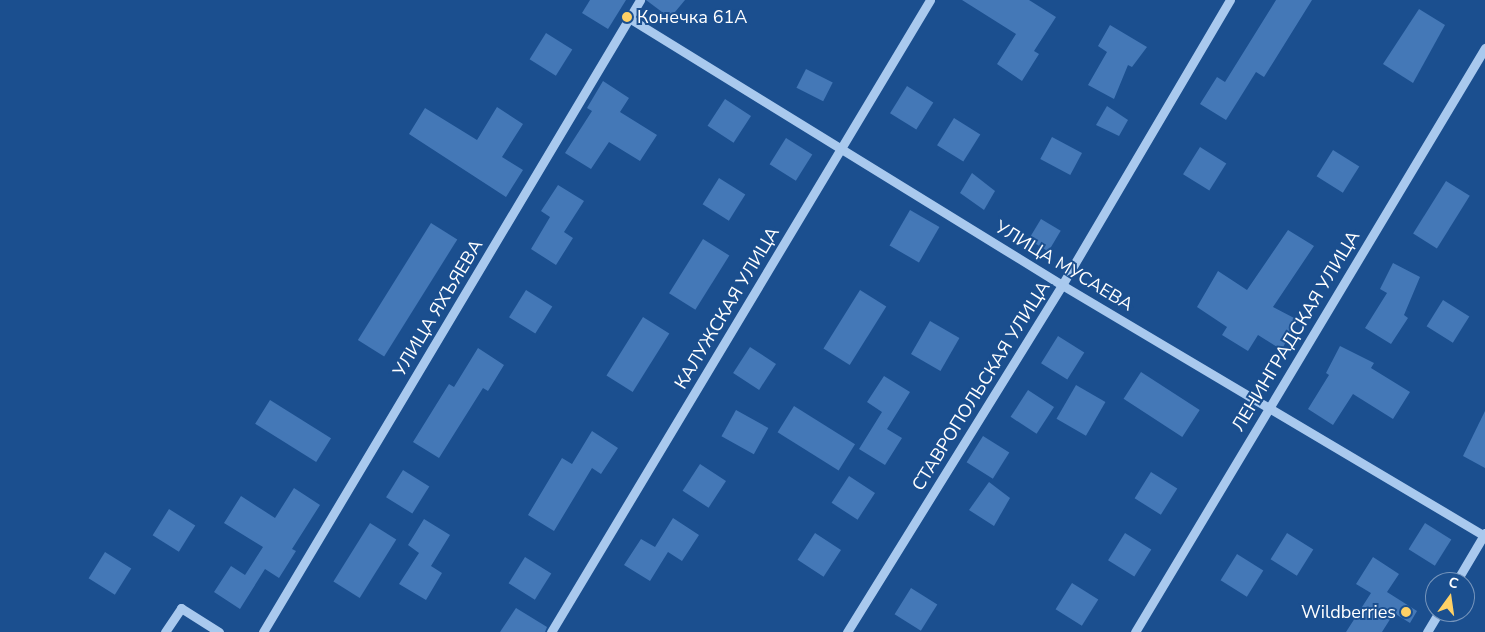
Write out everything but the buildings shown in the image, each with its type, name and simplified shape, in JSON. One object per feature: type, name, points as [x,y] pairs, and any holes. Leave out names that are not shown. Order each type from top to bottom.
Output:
[{"type":"street","name":"УЛИЦА ЯХЪЯЕВА","points":[[263,632],[640,0]]},
{"type":"street","name":"КАЛУЖСКАЯ УЛИЦА","points":[[551,632],[930,0]]},
{"type":"street","name":"СТАВРОПОЛЬСКАЯ УЛИЦА","points":[[847,632],[1062,285],[1230,0]]},
{"type":"street","name":"УЛИЦА МУСАЕВА","points":[[629,18],[842,147],[1062,285],[1485,535]]},
{"type":"street","name":"ЛЕНИНГРАДСКАЯ УЛИЦА","points":[[1135,632],[1485,48]]},
{"type":"street","points":[[1462,572],[1485,535]]},
{"type":"street","points":[[165,632],[182,608],[219,632]]},
{"type":"place","name":"Конечка 61А","points":[[627,17]]},
{"type":"place","name":"Wildberries","points":[[1406,612]]}]
